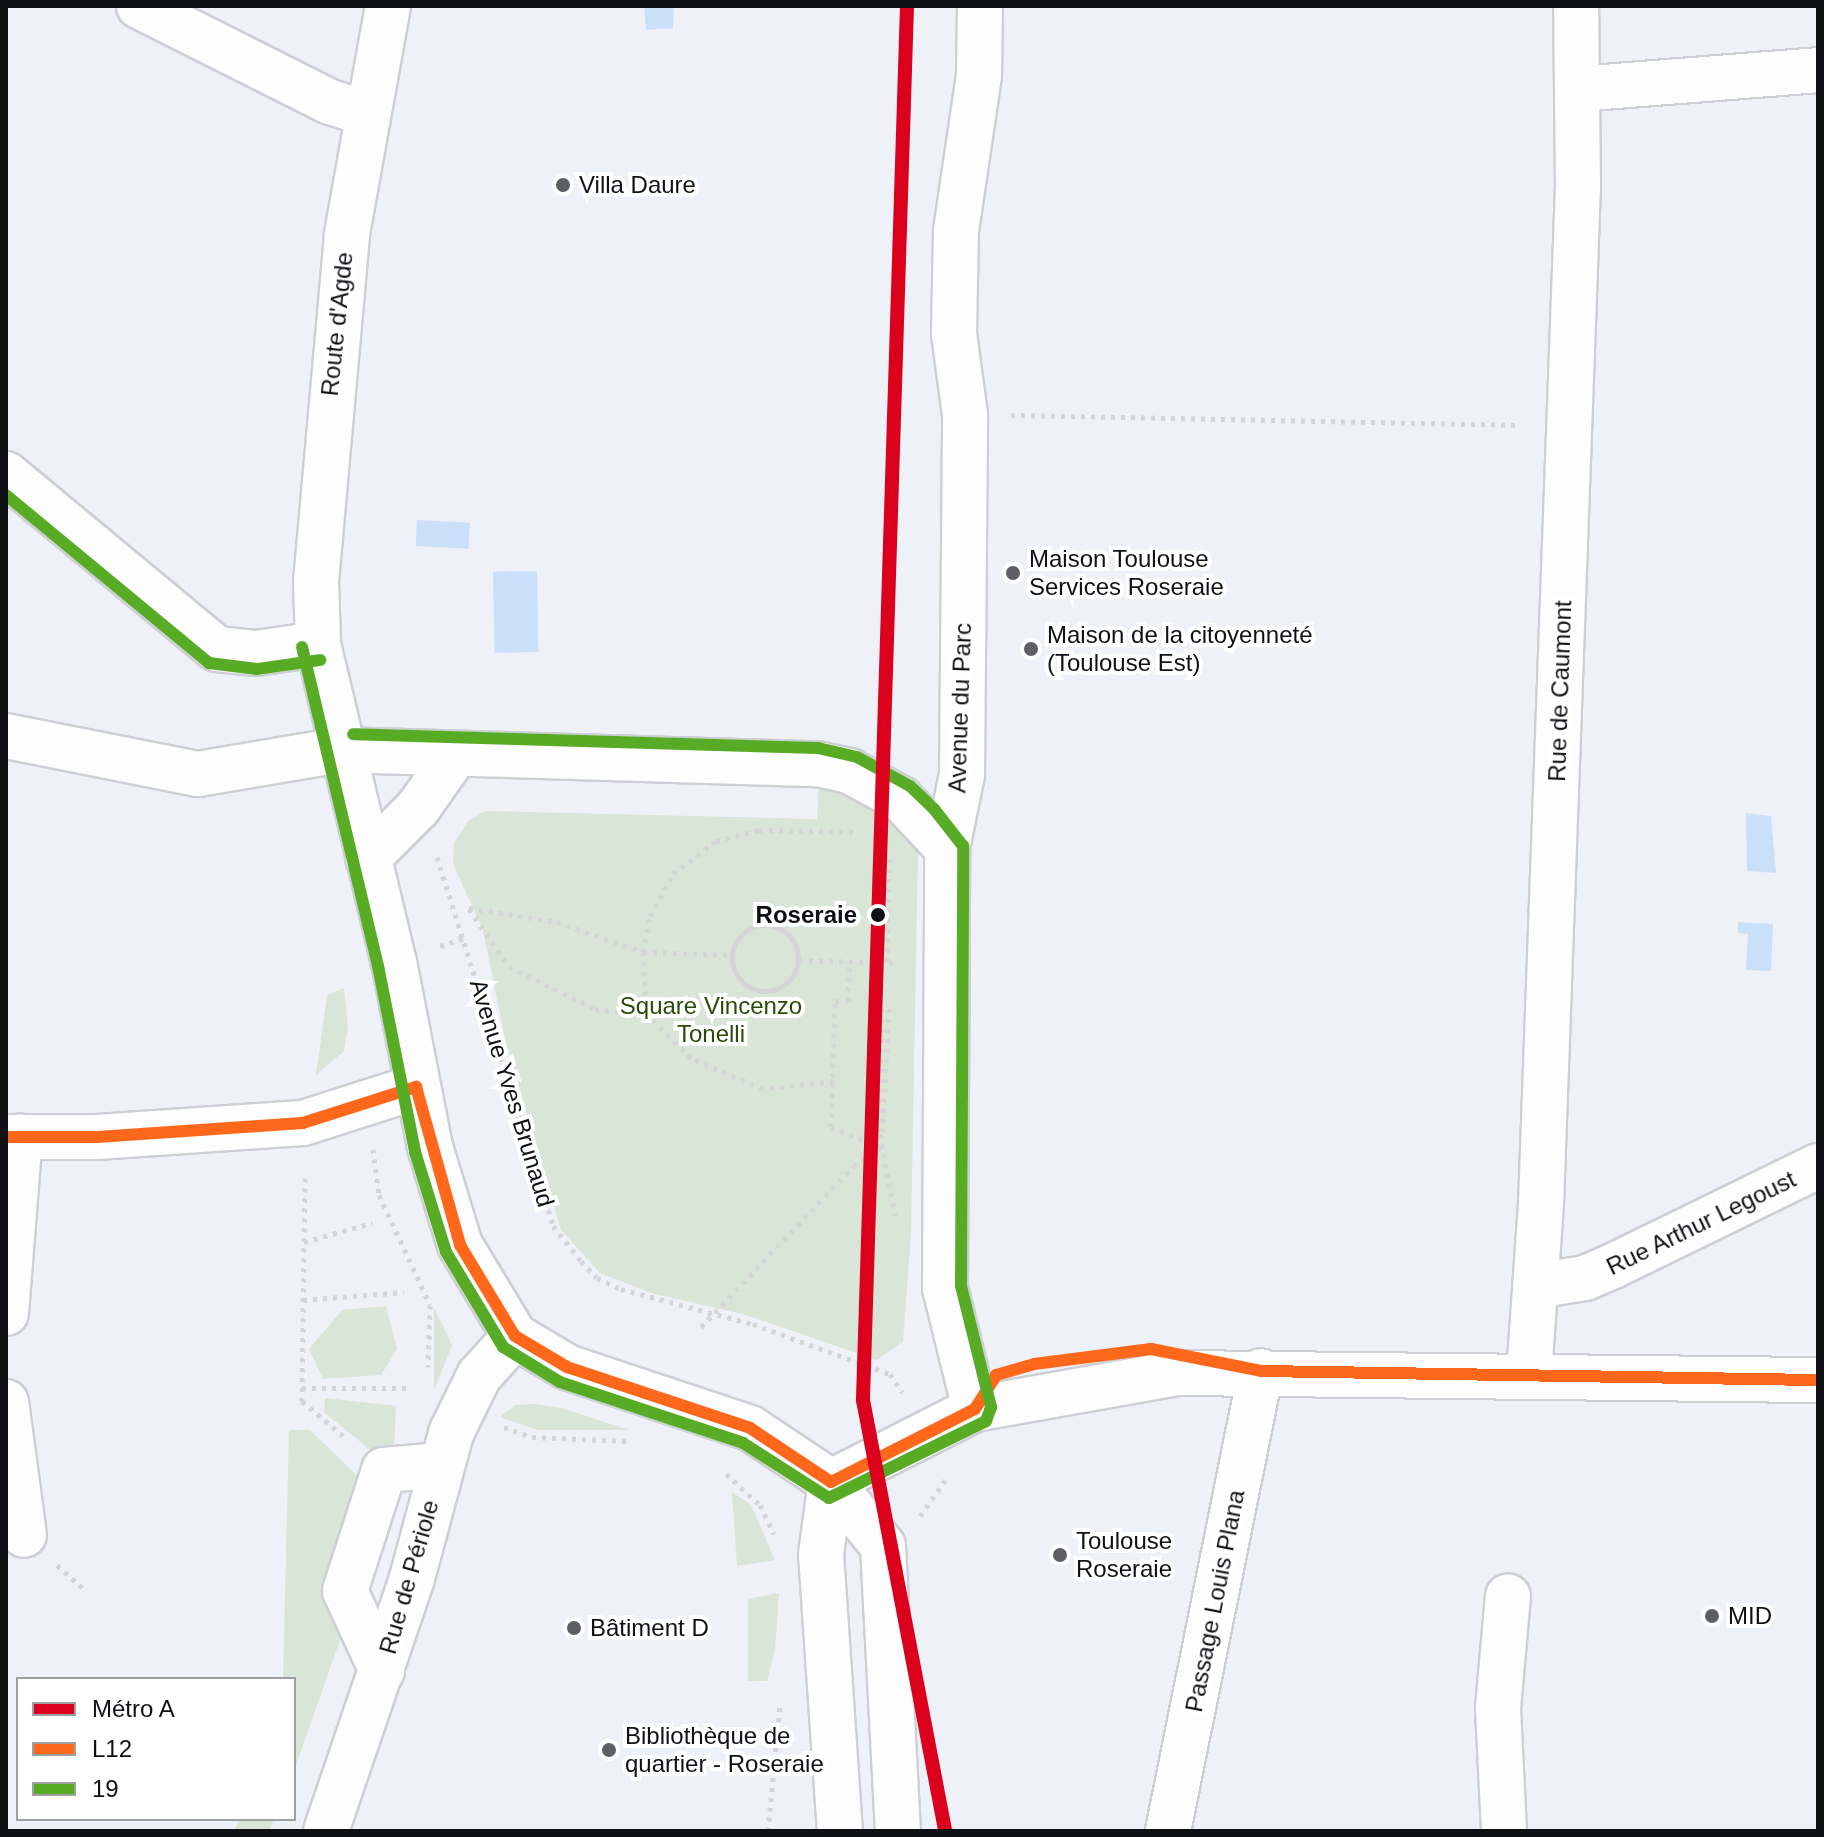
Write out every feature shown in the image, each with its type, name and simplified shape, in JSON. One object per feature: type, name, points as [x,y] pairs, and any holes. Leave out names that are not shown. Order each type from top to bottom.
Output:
[{"type":"street","points":[[139,6],[330,102],[366,113]]},
{"type":"street","name":"Route d'Agde","points":[[318,644],[316,580],[327,411],[366,113],[388,6]]},
{"type":"street","name":"Avenue du Parc","points":[[975,1409],[945,1288],[947,848],[962,774],[965,415],[954,334],[956,231],[979,75],[980,6]]},
{"type":"street","name":"Rue de Caumont","points":[[1529,1375],[1570,427],[1578,89],[1576,6]]},
{"type":"street","points":[[1578,89],[1818,70]]},
{"type":"street","points":[[6,474],[217,649],[256,653],[318,644],[340,750],[394,962],[416,1087],[460,1245],[515,1336],[567,1367],[750,1428],[831,1482],[883,1546],[900,1831]]},
{"type":"street","points":[[6,736],[198,774],[340,750],[817,764],[849,771],[901,799],[947,848]]},
{"type":"street","points":[[368,858],[418,808],[456,754]]},
{"type":"street","points":[[6,1313],[13,1137],[303,1123],[416,1087]]},
{"type":"street","name":"Rue Arthur Legoust","points":[[1535,1286],[1585,1278],[1818,1166]]},
{"type":"street","name":"Rue de Périole","points":[[326,1831],[382,1671],[441,1465],[479,1376],[515,1336]]},
{"type":"street","points":[[831,1482],[975,1409],[1178,1373],[1261,1371],[1818,1380]]},
{"type":"street","name":"Passage Louis Plana","points":[[1168,1831],[1261,1371]]},
{"type":"street","points":[[6,1402],[24,1535]]},
{"type":"street","points":[[382,1671],[345,1591],[384,1470],[441,1465]]},
{"type":"street","points":[[831,1482],[821,1554],[834,1692],[840,1831]]},
{"type":"street","points":[[1504,1831],[1498,1708],[1508,1596]]},
{"type":"path","points":[[965,415],[1570,427]]},
{"type":"path","points":[[647,1015],[643,952],[650,916],[673,874],[716,841],[759,830],[860,832]]},
{"type":"path","name":"Avenue Yves Brunaud","points":[[432,843],[553,1226],[597,1278],[890,1374]]},
{"type":"path","points":[[887,962],[889,847]]},
{"type":"path","points":[[732,955],[643,952],[557,922],[469,908],[509,967],[595,1009],[647,1015],[691,1058],[763,1089],[834,1081]]},
{"type":"path","points":[[768,924],[791,936],[799,960],[787,984],[762,991],[739,980],[732,955],[744,932],[768,924]]},
{"type":"path","points":[[799,960],[947,964]]},
{"type":"path","points":[[701,1327],[854,1166],[881,1147],[831,1127],[835,1001],[848,1001],[850,961]]},
{"type":"path","points":[[881,1132],[886,1004]]},
{"type":"path","points":[[305,1178],[302,1401],[384,1470]]},
{"type":"path","points":[[379,1195],[430,1305],[427,1375]]},
{"type":"path","points":[[304,1242],[372,1223]]},
{"type":"path","points":[[303,1300],[404,1292]]},
{"type":"path","points":[[302,1388],[407,1388]]},
{"type":"path","points":[[493,1423],[532,1437],[633,1441]]},
{"type":"path","points":[[719,1467],[760,1505],[779,1545]]},
{"type":"green space","name":"Square Vincenzo Tonelli","points":[[819,786],[890,812],[918,849],[911,1234],[903,1342],[877,1360],[746,1315],[651,1293],[600,1273],[561,1230],[505,1039],[483,930],[453,864],[454,843],[468,821],[486,811],[817,819]]},
{"type":"green space","points":[[344,988],[348,1028],[344,1051],[316,1075],[327,995]]},
{"type":"green space","points":[[386,1306],[397,1349],[381,1375],[323,1379],[309,1349],[342,1310]]},
{"type":"green space","points":[[434,1308],[452,1345],[434,1391]]},
{"type":"green space","points":[[325,1398],[396,1406],[394,1449],[374,1453],[324,1412]]},
{"type":"green space","points":[[515,1405],[561,1408],[629,1430],[537,1430],[500,1417]]},
{"type":"green space","points":[[289,1430],[310,1430],[367,1485],[346,1623],[296,1765],[296,1677],[283,1677]]},
{"type":"green space","points":[[732,1492],[751,1505],[775,1560],[737,1566]]},
{"type":"green space","points":[[779,1593],[775,1650],[767,1681],[748,1681],[748,1599]]},
{"type":"green space","points":[[239,1821],[273,1821],[269,1831],[234,1831]]},
{"type":"water","points":[[644,6],[674,6],[673,28],[646,30]]},
{"type":"water","points":[[417,520],[470,523],[469,549],[416,546]]},
{"type":"water","points":[[537,571],[538,652],[494,653],[493,572]]},
{"type":"water","points":[[1746,813],[1771,816],[1776,873],[1747,871]]},
{"type":"water","points":[[1738,922],[1773,924],[1771,971],[1746,970],[1748,934],[1738,933]]},
{"type":"metro line","name":"A","points":[[907,6],[863,1400],[945,1831]]},
{"type":"transit line","name":"19","points":[[6,495],[209,663],[257,669],[320,660]]},
{"type":"transit line","name":"19","points":[[302,647],[378,966],[415,1152],[446,1252],[503,1347],[560,1382],[743,1443],[829,1498],[986,1421],[991,1407],[961,1286],[963,846],[934,809],[910,786],[857,757],[819,748],[353,734]]},
{"type":"transit line","name":"L12","points":[[416,1087],[460,1245],[515,1336],[567,1367],[750,1428],[831,1482]]},
{"type":"transit line","name":"L12","points":[[6,1137],[97,1137],[303,1123],[416,1087]]},
{"type":"transit line","name":"L12","points":[[831,1482],[975,1409],[996,1375],[1034,1364],[1151,1349],[1261,1371],[1818,1380]]},
{"type":"place","name":"Villa Daure","points":[[563,185]]},
{"type":"place","name":"Maison Toulouse Services Roseraie","points":[[1013,573]]},
{"type":"place","name":"Maison de la citoyenneté (Toulouse Est)","points":[[1031,649]]},
{"type":"place","name":"Roseraie","points":[[878,915]]},
{"type":"place","name":"Toulouse Roseraie","points":[[1060,1555]]},
{"type":"place","name":"MID","points":[[1712,1616]]},
{"type":"place","name":"Bâtiment D","points":[[574,1628]]},
{"type":"place","name":"Bibliothèque de quartier - Roseraie","points":[[609,1750]]}]
